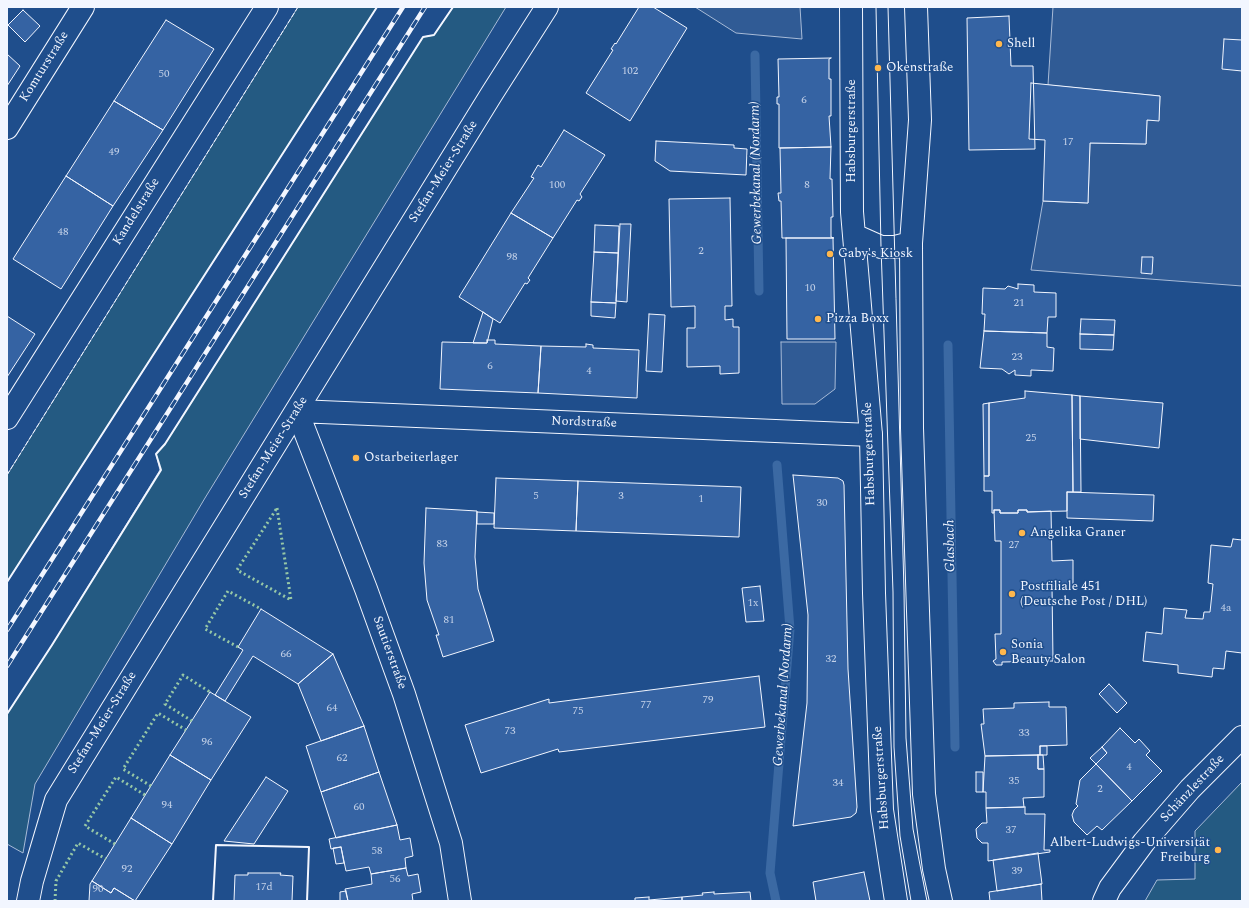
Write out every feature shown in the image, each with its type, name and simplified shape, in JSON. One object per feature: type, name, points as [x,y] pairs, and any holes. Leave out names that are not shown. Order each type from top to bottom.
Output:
[{"type":"main road","name":"Komturstraße","points":[[7,128],[83,7]]},
{"type":"main road","name":"Kandelstraße","points":[[7,418],[267,7]]},
{"type":"main road","name":"Stefan-Meier-Straße","points":[[28,901],[32,881],[56,800],[298,411],[491,95],[548,7]]},
{"type":"main road","name":"Habsburgerstraße","points":[[851,7],[854,235],[859,274],[871,435],[874,593],[882,810],[896,901]]},
{"type":"main road","points":[[916,7],[920,120],[912,243],[912,428],[924,794],[934,869],[941,901]]},
{"type":"main road","points":[[854,235],[881,247],[895,247],[912,243]]},
{"type":"main road","name":"Nordstraße","points":[[298,411],[871,435]]},
{"type":"main road","name":"Sautierstraße","points":[[298,411],[366,589],[404,694],[451,843],[460,901]]},
{"type":"main road","name":"Schänzlestraße","points":[[1104,901],[1110,888],[1144,842],[1190,789],[1242,737]]},
{"type":"shaded area","points":[[298,7],[377,7],[7,582],[7,475]]},
{"type":"shaded area","points":[[453,7],[506,7],[205,498],[35,784],[23,853],[7,844],[7,714],[52,645],[160,470],[156,454],[165,444],[423,37],[434,35]]},
{"type":"shaded area","points":[[695,7],[800,7],[802,39],[736,33]]},
{"type":"shaded area","points":[[1053,7],[1242,7],[1242,286],[1031,270],[1043,201],[1088,203],[1090,143],[1146,144],[1147,120],[1159,120],[1160,96],[1048,85]]},
{"type":"shaded area","points":[[781,342],[836,342],[835,389],[815,404],[782,404]]},
{"type":"shaded area","name":"Albert-Ludwigs-Universität Freiburg","points":[[1242,782],[1242,901],[1145,901],[1157,880],[1195,879],[1195,831]]},
{"type":"building","points":[[639,7],[653,7],[687,28],[630,121],[586,93],[613,50],[611,49],[615,43],[616,44]]},
{"type":"building","points":[[23,10],[40,26],[25,42],[8,25]]},
{"type":"building","points":[[1009,16],[1011,66],[1033,66],[1035,149],[969,150],[967,18]]},
{"type":"building","points":[[166,20],[214,49],[163,130],[114,101]]},
{"type":"building","points":[[1224,39],[1242,40],[1242,71],[1222,69]]},
{"type":"building","points":[[7,54],[20,66],[7,86]]},
{"type":"building","points":[[831,58],[829,59],[829,79],[831,79],[831,116],[829,116],[831,147],[779,148],[779,104],[777,104],[777,97],[779,97],[778,59]]},
{"type":"building","points":[[1031,83],[1160,96],[1159,121],[1147,120],[1146,144],[1090,143],[1088,203],[1043,201],[1045,140],[1029,139]]},
{"type":"building","points":[[114,101],[163,130],[113,206],[66,176]]},
{"type":"building","points":[[564,130],[605,155],[580,194],[582,197],[579,201],[577,200],[553,238],[511,213],[534,178],[531,177],[538,165],[541,167]]},
{"type":"building","points":[[656,141],[734,145],[734,148],[747,149],[746,175],[670,171],[655,161]]},
{"type":"building","points":[[831,147],[830,179],[832,179],[833,217],[831,217],[831,237],[834,238],[782,238],[781,201],[779,201],[778,193],[781,193],[780,148]]},
{"type":"building","points":[[66,176],[113,206],[61,289],[13,259]]},
{"type":"building","points":[[730,198],[732,306],[725,306],[725,320],[733,319],[733,327],[739,327],[739,373],[720,374],[720,366],[687,367],[687,328],[695,328],[695,306],[671,307],[669,199]]},
{"type":"building","points":[[511,213],[553,238],[528,278],[530,280],[527,284],[525,283],[500,323],[459,297]]},
{"type":"building","points":[[620,224],[631,224],[627,302],[616,301]]},
{"type":"building","points":[[595,225],[619,226],[618,253],[594,252]]},
{"type":"building","points":[[786,238],[833,238],[835,339],[787,339]]},
{"type":"building","points":[[594,252],[618,253],[616,303],[591,302]]},
{"type":"building","points":[[1142,257],[1153,257],[1152,274],[1141,273]]},
{"type":"building","points":[[1018,284],[1034,285],[1034,292],[1056,293],[1056,317],[1048,317],[1047,333],[984,331],[985,314],[982,314],[983,288],[1005,289],[1008,286],[1018,289]]},
{"type":"building","points":[[591,302],[616,303],[615,318],[591,316]]},
{"type":"building","points":[[483,312],[493,319],[487,343],[473,343]]},
{"type":"building","points":[[649,314],[665,315],[662,372],[646,371]]},
{"type":"building","points":[[7,316],[35,334],[7,377]]},
{"type":"building","points":[[1081,319],[1115,320],[1114,335],[1080,334]]},
{"type":"building","points":[[984,331],[1047,333],[1047,347],[1054,348],[1053,371],[1031,370],[1031,376],[1015,375],[1015,370],[1009,374],[1002,369],[980,368]]},
{"type":"building","points":[[1080,334],[1114,335],[1113,350],[1080,349]]},
{"type":"building","points":[[487,340],[495,340],[495,344],[541,346],[538,393],[440,389],[442,342],[487,343]]},
{"type":"building","points":[[586,344],[593,345],[593,348],[639,350],[637,398],[538,393],[541,346],[586,347]]},
{"type":"building","points":[[1025,391],[1072,395],[1073,492],[1067,492],[1067,511],[1027,512],[1027,510],[1018,510],[1018,513],[1000,513],[1000,510],[994,510],[994,513],[992,513],[992,491],[984,491],[984,476],[989,476],[989,403],[1025,398]]},
{"type":"building","points":[[1072,395],[1080,396],[1081,492],[1073,492]]},
{"type":"building","points":[[1080,396],[1163,403],[1159,448],[1080,439]]},
{"type":"building","points":[[989,403],[989,476],[984,476],[983,404]]},
{"type":"building","points":[[793,475],[838,478],[843,481],[844,485],[848,669],[857,807],[856,813],[851,817],[793,826],[807,703],[808,615]]},
{"type":"building","points":[[496,478],[578,481],[576,531],[494,528]]},
{"type":"building","points":[[578,481],[741,487],[739,537],[576,531]]},
{"type":"building","points":[[1067,492],[1154,495],[1153,521],[1067,518]]},
{"type":"building","points":[[426,508],[477,511],[475,557],[478,589],[494,641],[443,657],[436,635],[439,635],[427,600],[424,563]]},
{"type":"building","points":[[994,510],[1000,510],[1000,513],[1018,513],[1018,510],[1027,510],[1027,512],[1051,511],[1052,561],[1073,560],[1073,586],[1052,586],[1053,661],[1002,662],[1002,665],[996,665],[993,661],[996,659],[995,634],[1001,634],[1001,541],[995,541]]},
{"type":"building","points":[[477,512],[494,513],[494,524],[477,524]]},
{"type":"building","points":[[1233,539],[1242,540],[1242,653],[1226,651],[1224,669],[1213,668],[1212,677],[1178,673],[1178,665],[1143,661],[1146,632],[1162,634],[1164,608],[1187,610],[1185,618],[1203,619],[1204,612],[1210,612],[1213,584],[1208,583],[1211,545],[1231,547]]},
{"type":"building","points":[[760,586],[764,621],[746,622],[742,588]]},
{"type":"building","points":[[261,609],[333,654],[298,684],[253,656],[225,701],[215,695],[243,650],[238,647]]},
{"type":"building","points":[[333,654],[364,726],[321,741],[298,684]]},
{"type":"building","points":[[759,676],[765,727],[559,752],[558,749],[481,773],[465,725],[549,699],[549,703]]},
{"type":"building","points":[[1109,684],[1127,703],[1117,713],[1099,694]]},
{"type":"building","points":[[210,692],[251,717],[211,780],[170,755]]},
{"type":"building","points":[[1049,702],[1049,707],[1066,707],[1067,745],[1040,746],[1040,755],[985,756],[981,724],[984,724],[983,709],[1014,708],[1014,703]]},
{"type":"building","points":[[364,726],[379,772],[321,792],[306,746]]},
{"type":"building","points":[[1120,728],[1135,743],[1139,739],[1150,751],[1146,755],[1162,771],[1132,801],[1096,764],[1107,753],[1102,747]]},
{"type":"building","points":[[1040,746],[1047,746],[1047,755],[1040,755]]},
{"type":"building","points":[[1102,747],[1107,753],[1096,764],[1090,758]]},
{"type":"building","points":[[170,755],[211,780],[172,844],[131,818]]},
{"type":"building","points":[[1038,755],[1038,769],[1044,769],[1044,797],[1023,798],[1024,807],[986,808],[986,792],[983,792],[985,756]]},
{"type":"building","points":[[1038,755],[1043,755],[1044,769],[1038,769]]},
{"type":"building","points":[[1096,764],[1132,801],[1102,830],[1097,826],[1087,835],[1074,822],[1072,815],[1078,806],[1076,804],[1080,780]]},
{"type":"building","points":[[379,772],[397,825],[336,838],[321,792]]},
{"type":"building","points":[[976,772],[983,772],[983,792],[976,792]]},
{"type":"building","points":[[266,777],[288,791],[254,844],[224,841]]},
{"type":"building","points":[[1025,807],[1025,814],[1045,814],[1044,850],[1050,850],[1050,852],[988,861],[988,843],[982,843],[977,838],[976,829],[982,823],[987,823],[986,808]]},
{"type":"building","points":[[131,818],[172,844],[135,901],[114,888],[111,893],[92,881]]},
{"type":"building","points":[[397,825],[400,840],[410,838],[413,856],[405,858],[406,868],[371,874],[369,867],[346,871],[341,847],[331,849],[329,839]]},
{"type":"building","points":[[341,847],[344,863],[336,864],[333,848]]},
{"type":"building","points":[[1038,853],[1042,884],[997,891],[993,860]]},
{"type":"building","points":[[406,868],[408,876],[418,874],[421,892],[412,894],[413,901],[348,901],[345,889],[372,884],[371,874]]},
{"type":"building","points":[[864,872],[870,901],[816,901],[813,882]]},
{"type":"building","points":[[248,873],[281,873],[280,875],[293,876],[292,901],[234,901],[235,875],[248,875]]},
{"type":"building","points":[[92,881],[111,893],[114,888],[135,901],[89,901],[90,884]]},
{"type":"building","points":[[1041,884],[1042,901],[990,901],[989,892]]},
{"type":"building","points":[[346,891],[348,901],[340,901],[340,892]]},
{"type":"building","points":[[714,892],[714,894],[750,892],[751,901],[682,901],[682,897],[703,895],[702,893]]},
{"type":"building","points":[[649,897],[649,900],[682,897],[682,901],[635,901],[635,898]]},
{"type":"waterway","name":"Gewerbekanal (Nordarm)","points":[[755,55],[759,291]]},
{"type":"waterway","name":"Glasbach","points":[[948,345],[955,747]]},
{"type":"waterway","name":"Gewerbekanal (Nordarm)","points":[[776,901],[770,873],[790,629],[777,465]]},
{"type":"tram line","points":[[876,7],[881,247],[893,592],[894,747],[900,836],[911,901]]},
{"type":"tram line","points":[[888,7],[904,591],[906,738],[913,829],[927,901]]},
{"type":"railway","points":[[7,630],[403,7]]},
{"type":"railway","points":[[7,666],[425,7]]},
{"type":"hedge","points":[[277,508],[291,600],[237,570],[277,508]]},
{"type":"hedge","points":[[238,647],[205,629],[228,591],[261,609]]},
{"type":"hedge","points":[[192,721],[165,704],[183,675],[210,692]]},
{"type":"hedge","points":[[151,786],[123,769],[158,713],[186,730]]},
{"type":"hedge","points":[[115,844],[85,826],[116,777],[145,795]]},
{"type":"hedge","points":[[55,901],[56,881],[78,843],[106,859]]},
{"type":"fence","points":[[7,475],[298,7]]},
{"type":"wall","points":[[7,582],[377,7]]},
{"type":"wall","points":[[7,714],[52,645],[161,470],[156,454],[165,444],[423,37],[434,35],[453,7]]},
{"type":"wall","points":[[213,901],[216,845],[309,847],[307,901]]},
{"type":"place","name":"Shell","points":[[999,44]]},
{"type":"place","name":"Okenstraße","points":[[878,68]]},
{"type":"place","name":"Gaby's Kiosk","points":[[830,254]]},
{"type":"place","name":"Pizza Boxx","points":[[818,319]]},
{"type":"place","name":"Ostarbeiterlager","points":[[356,458]]},
{"type":"place","name":"Angelika Graner","points":[[1022,533]]},
{"type":"place","name":"Postfiliale 451 (Deutsche Post / DHL)","points":[[1012,594]]},
{"type":"place","name":"Sonia Beauty Salon","points":[[1003,652]]},
{"type":"place","name":"Albert-Ludwigs-Universität Freiburg","points":[[1218,850]]}]
